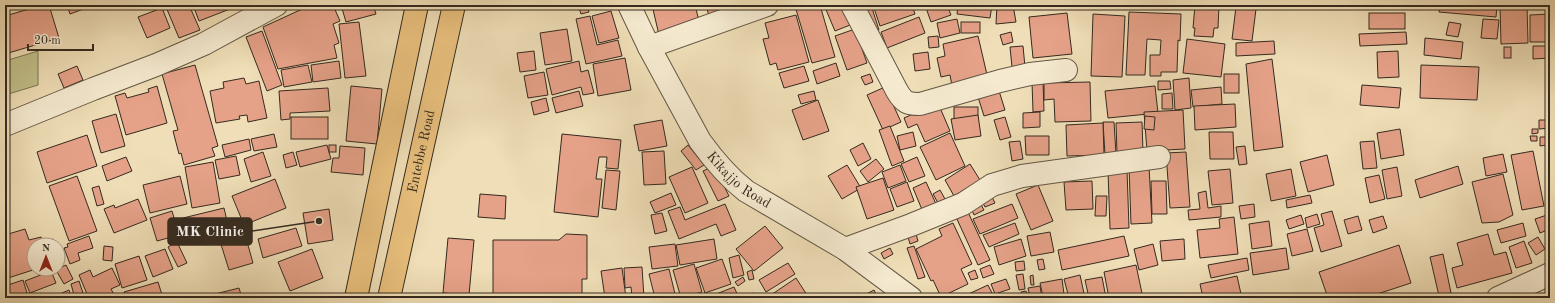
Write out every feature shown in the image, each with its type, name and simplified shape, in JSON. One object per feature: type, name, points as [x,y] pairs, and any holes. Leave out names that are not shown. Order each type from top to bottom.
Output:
[{"type":"main road","points":[[356,298],[418,5]]},
{"type":"main road","name":"Entebbe Road","points":[[389,298],[454,5]]},
{"type":"street","points":[[5,125],[156,65],[204,44],[276,5]]},
{"type":"street","name":"Kikajjo Road","points":[[629,5],[649,47],[700,141],[708,153],[735,182],[746,191],[845,249],[911,298]]},
{"type":"street","points":[[649,47],[767,5]]},
{"type":"street","points":[[852,5],[901,98],[909,104],[920,104],[1030,74],[1066,70]]},
{"type":"street","points":[[845,249],[963,204],[992,185],[1015,179],[1160,157]]},
{"type":"street","points":[[1498,298],[1550,274]]},
{"type":"shaded area","points":[[38,51],[38,85],[5,95],[5,61]]},
{"type":"building","points":[[43,5],[49,5],[59,38],[5,54],[5,16]]},
{"type":"building","points":[[67,5],[88,5],[89,7],[70,14]]},
{"type":"building","points":[[173,5],[175,9],[184,5],[189,5],[200,30],[179,38],[166,7]]},
{"type":"building","points":[[193,5],[229,5],[230,9],[199,21]]},
{"type":"building","points":[[311,5],[333,5],[340,21],[333,24],[339,43],[334,45],[337,58],[278,69],[263,27]]},
{"type":"building","points":[[341,5],[373,5],[376,14],[346,22]]},
{"type":"building","points":[[578,5],[589,5],[587,6],[589,12],[581,14]]},
{"type":"building","points":[[652,5],[695,5],[700,25],[659,35]]},
{"type":"building","points":[[706,5],[728,5],[722,7],[724,12],[709,16]]},
{"type":"building","points":[[820,5],[835,57],[812,63],[795,6]]},
{"type":"building","points":[[824,5],[842,5],[850,25],[835,31]]},
{"type":"building","points":[[862,5],[871,5],[879,30],[871,32]]},
{"type":"building","points":[[873,5],[912,5],[915,14],[880,26]]},
{"type":"building","points":[[925,5],[947,5],[951,15],[931,22]]},
{"type":"building","points":[[958,5],[992,5],[990,18],[957,14]]},
{"type":"building","points":[[997,5],[1013,5],[1016,22],[996,24]]},
{"type":"building","points":[[1018,5],[1058,5],[1058,8],[1018,9]]},
{"type":"building","points":[[1063,5],[1082,5],[1082,7],[1063,7]]},
{"type":"building","points":[[1088,5],[1131,5],[1131,7],[1088,7]]},
{"type":"building","points":[[1135,5],[1182,5],[1182,8],[1135,9]]},
{"type":"building","points":[[1195,5],[1219,5],[1218,28],[1214,28],[1213,37],[1194,36],[1195,28],[1193,28]]},
{"type":"building","points":[[1440,5],[1497,5],[1496,17],[1439,12]]},
{"type":"building","points":[[1500,5],[1527,5],[1528,43],[1501,44]]},
{"type":"building","points":[[1236,7],[1256,9],[1252,41],[1232,39]]},
{"type":"building","points":[[162,8],[170,28],[147,38],[138,17]]},
{"type":"building","points":[[611,11],[619,38],[599,43],[592,16]]},
{"type":"building","points":[[1129,12],[1181,14],[1180,41],[1178,40],[1177,72],[1161,72],[1161,76],[1150,76],[1150,55],[1160,55],[1161,40],[1147,39],[1145,75],[1126,75]]},
{"type":"building","points":[[1067,13],[1072,54],[1033,58],[1029,17]]},
{"type":"building","points":[[1369,13],[1405,13],[1405,29],[1369,29]]},
{"type":"building","points":[[1093,14],[1125,16],[1122,77],[1091,76]]},
{"type":"building","points":[[1550,14],[1550,42],[1530,42],[1530,15]]},
{"type":"building","points":[[796,15],[809,62],[778,70],[776,63],[770,65],[763,39],[769,38],[765,23]]},
{"type":"building","points":[[590,16],[597,45],[618,40],[622,56],[586,64],[576,19]]},
{"type":"building","points":[[919,17],[925,33],[887,48],[881,32]]},
{"type":"building","points":[[957,19],[960,33],[940,38],[937,23]]},
{"type":"building","points":[[1483,19],[1499,20],[1497,39],[1481,38]]},
{"type":"building","points":[[359,22],[366,76],[345,78],[339,24]]},
{"type":"building","points":[[961,22],[980,22],[980,33],[961,33]]},
{"type":"building","points":[[1449,22],[1461,24],[1458,37],[1446,35]]},
{"type":"building","points":[[567,29],[572,61],[545,65],[540,33]]},
{"type":"building","points":[[855,29],[867,63],[847,70],[835,36]]},
{"type":"building","points":[[262,31],[282,85],[267,91],[246,37]]},
{"type":"building","points":[[1011,32],[1013,42],[1003,45],[1000,35]]},
{"type":"building","points":[[1406,32],[1407,44],[1360,46],[1359,34]]},
{"type":"building","points":[[938,36],[939,47],[929,48],[928,37]]},
{"type":"building","points":[[978,36],[988,79],[952,86],[950,75],[941,77],[937,58],[945,56],[943,44]]},
{"type":"building","points":[[1425,38],[1463,42],[1461,59],[1424,55]]},
{"type":"building","points":[[1187,39],[1225,44],[1221,77],[1183,73]]},
{"type":"building","points":[[1274,41],[1275,54],[1236,56],[1236,43]]},
{"type":"building","points":[[1023,46],[1025,67],[1012,67],[1010,47]]},
{"type":"building","points":[[1533,46],[1550,46],[1550,58],[1533,59]]},
{"type":"building","points":[[1504,47],[1511,47],[1511,58],[1504,58]]},
{"type":"building","points":[[534,51],[536,70],[520,72],[517,53]]},
{"type":"building","points":[[1398,51],[1399,77],[1378,78],[1377,52]]},
{"type":"building","points":[[928,52],[930,69],[915,71],[913,54]]},
{"type":"building","points":[[625,58],[631,90],[598,96],[593,64]]},
{"type":"building","points":[[1272,59],[1283,147],[1254,151],[1246,64]]},
{"type":"building","points":[[339,61],[341,78],[313,82],[311,65]]},
{"type":"building","points":[[579,61],[581,72],[588,70],[594,93],[583,95],[581,87],[552,95],[546,69]]},
{"type":"building","points":[[836,63],[840,76],[817,84],[813,71]]},
{"type":"building","points":[[195,65],[218,146],[212,148],[215,156],[184,165],[181,153],[179,154],[173,131],[178,130],[162,74]]},
{"type":"building","points":[[308,65],[312,82],[284,87],[281,70]]},
{"type":"building","points":[[1421,65],[1479,67],[1477,100],[1420,98]]},
{"type":"building","points":[[77,66],[83,80],[64,88],[58,74]]},
{"type":"building","points":[[804,66],[809,81],[784,88],[779,73]]},
{"type":"building","points":[[544,72],[548,95],[528,98],[524,76]]},
{"type":"building","points":[[870,74],[873,82],[865,85],[861,77]]},
{"type":"building","points":[[1224,74],[1239,74],[1239,93],[1224,93]]},
{"type":"building","points":[[244,78],[246,84],[259,81],[267,118],[248,122],[247,115],[239,116],[240,119],[216,123],[210,91],[224,88],[223,82]]},
{"type":"building","points":[[1189,78],[1191,108],[1175,110],[1173,80]]},
{"type":"building","points":[[1066,80],[1066,95],[1054,95],[1053,81]]},
{"type":"building","points":[[1043,81],[1044,111],[1033,112],[1032,82]]},
{"type":"building","points":[[1158,81],[1170,81],[1171,89],[1158,90]]},
{"type":"building","points":[[1090,82],[1091,121],[1055,122],[1054,99],[1044,100],[1044,83]]},
{"type":"building","points":[[1362,85],[1401,88],[1399,108],[1360,105]]},
{"type":"building","points":[[157,86],[167,123],[126,135],[115,96],[125,93],[127,98],[149,92],[148,89]]},
{"type":"building","points":[[351,86],[382,89],[377,144],[346,141]]},
{"type":"building","points":[[1155,86],[1158,113],[1108,118],[1105,91]]},
{"type":"building","points":[[885,87],[901,122],[883,130],[867,95]]},
{"type":"building","points":[[1221,87],[1222,104],[1193,107],[1191,90]]},
{"type":"building","points":[[328,88],[330,111],[290,113],[290,119],[281,120],[279,91]]},
{"type":"building","points":[[579,91],[583,106],[556,113],[552,98]]},
{"type":"building","points":[[814,91],[816,100],[801,104],[798,95]]},
{"type":"building","points":[[999,91],[1005,110],[984,116],[978,97]]},
{"type":"building","points":[[1172,93],[1173,109],[1162,109],[1162,94]]},
{"type":"building","points":[[546,98],[549,111],[534,115],[531,102]]},
{"type":"building","points":[[818,100],[829,131],[803,140],[792,110]]},
{"type":"building","points":[[938,103],[950,131],[925,142],[917,124],[908,128],[904,118]]},
{"type":"building","points":[[1235,104],[1236,127],[1195,130],[1194,106]]},
{"type":"building","points":[[954,107],[978,107],[978,122],[954,122]]},
{"type":"building","points":[[1183,110],[1185,149],[1147,151],[1144,112]]},
{"type":"building","points":[[1040,112],[1040,127],[1023,128],[1023,113]]},
{"type":"building","points":[[116,114],[125,146],[101,153],[92,121]]},
{"type":"building","points":[[978,115],[981,136],[955,140],[951,119]]},
{"type":"building","points":[[1145,116],[1155,117],[1154,130],[1144,129]]},
{"type":"building","points":[[291,117],[328,117],[328,139],[291,139]]},
{"type":"building","points":[[1005,117],[1011,137],[1000,140],[994,120]]},
{"type":"building","points":[[662,120],[667,146],[639,151],[634,125]]},
{"type":"building","points":[[1539,120],[1550,120],[1550,128],[1539,129]]},
{"type":"building","points":[[1103,122],[1114,122],[1116,154],[1105,155]]},
{"type":"building","points":[[1142,122],[1143,152],[1117,153],[1116,123]]},
{"type":"building","points":[[1103,123],[1104,155],[1067,156],[1066,125]]},
{"type":"building","points":[[890,126],[904,161],[892,166],[879,130]]},
{"type":"building","points":[[1400,129],[1404,155],[1381,159],[1377,133]]},
{"type":"building","points":[[1532,129],[1538,129],[1538,133],[1532,134]]},
{"type":"building","points":[[913,132],[916,146],[900,150],[897,136]]},
{"type":"building","points":[[1209,132],[1233,132],[1234,159],[1210,159]]},
{"type":"building","points":[[950,133],[965,166],[936,180],[920,147]]},
{"type":"building","points":[[274,134],[277,147],[254,151],[251,139]]},
{"type":"building","points":[[562,134],[621,140],[618,169],[606,168],[607,157],[599,157],[596,179],[602,179],[598,217],[554,212]]},
{"type":"building","points":[[87,135],[97,166],[47,183],[37,152]]},
{"type":"building","points":[[1025,136],[1049,136],[1049,155],[1026,155]]},
{"type":"building","points":[[1530,136],[1537,136],[1537,141],[1531,141]]},
{"type":"building","points":[[1540,137],[1547,137],[1547,145],[1540,146]]},
{"type":"building","points":[[249,139],[251,150],[225,157],[222,145]]},
{"type":"building","points":[[1020,141],[1023,159],[1012,161],[1009,142]]},
{"type":"building","points":[[1374,141],[1377,168],[1363,169],[1360,142]]},
{"type":"building","points":[[863,143],[871,159],[858,166],[850,150]]},
{"type":"building","points":[[327,145],[331,159],[300,167],[296,152]]},
{"type":"building","points":[[329,145],[336,145],[336,152],[329,152]]},
{"type":"building","points":[[688,145],[704,165],[696,170],[681,151]]},
{"type":"building","points":[[340,146],[365,148],[363,175],[331,172],[333,158],[339,158]]},
{"type":"building","points":[[1245,146],[1247,164],[1239,165],[1236,147]]},
{"type":"building","points":[[664,151],[666,184],[644,185],[642,152]]},
{"type":"building","points":[[1533,151],[1544,206],[1522,210],[1511,155]]},
{"type":"building","points":[[263,152],[271,176],[251,182],[244,159]]},
{"type":"building","points":[[293,152],[297,165],[286,168],[283,155]]},
{"type":"building","points":[[1186,152],[1190,207],[1170,208],[1166,153]]},
{"type":"building","points":[[1503,154],[1507,172],[1486,176],[1483,158]]},
{"type":"building","points":[[1327,155],[1334,185],[1308,192],[1300,162]]},
{"type":"building","points":[[236,156],[240,175],[219,179],[215,160]]},
{"type":"building","points":[[126,157],[132,171],[107,181],[102,166]]},
{"type":"building","points":[[917,157],[925,176],[909,182],[901,164]]},
{"type":"building","points":[[876,159],[884,169],[868,182],[860,171]]},
{"type":"building","points":[[213,162],[220,203],[192,208],[185,167]]},
{"type":"building","points":[[970,164],[980,180],[954,196],[945,180]]},
{"type":"building","points":[[847,165],[861,188],[842,199],[828,176]]},
{"type":"building","points":[[900,165],[906,181],[888,188],[882,172]]},
{"type":"building","points":[[714,166],[729,196],[718,201],[703,171]]},
{"type":"building","points":[[1149,166],[1152,223],[1131,224],[1129,167]]},
{"type":"building","points":[[1458,166],[1463,184],[1420,198],[1415,180]]},
{"type":"building","points":[[692,167],[708,203],[685,213],[669,177]]},
{"type":"building","points":[[1397,167],[1402,196],[1387,199],[1382,170]]},
{"type":"building","points":[[1230,169],[1233,203],[1212,205],[1208,171]]},
{"type":"building","points":[[1291,169],[1296,196],[1271,201],[1266,174]]},
{"type":"building","points":[[606,170],[620,171],[616,210],[602,208]]},
{"type":"building","points":[[1127,170],[1129,228],[1110,229],[1108,171]]},
{"type":"building","points":[[1503,174],[1513,215],[1499,222],[1482,223],[1472,182]]},
{"type":"building","points":[[1379,175],[1385,199],[1370,203],[1365,178]]},
{"type":"building","points":[[77,176],[97,231],[69,241],[49,186]]},
{"type":"building","points":[[180,176],[187,204],[150,213],[143,185]]},
{"type":"building","points":[[883,178],[894,210],[867,219],[856,187]]},
{"type":"building","points":[[275,179],[286,208],[244,225],[232,196]]},
{"type":"building","points":[[1092,181],[1093,209],[1066,210],[1064,182]]},
{"type":"building","points":[[1151,181],[1166,181],[1167,214],[1152,214]]},
{"type":"building","points":[[907,182],[914,201],[897,207],[890,189]]},
{"type":"building","points":[[926,182],[937,206],[923,212],[913,188]]},
{"type":"building","points":[[1038,185],[1053,221],[1031,230],[1016,194]]},
{"type":"building","points":[[99,186],[104,204],[97,206],[92,188]]},
{"type":"building","points":[[940,190],[945,199],[938,203],[933,194]]},
{"type":"building","points":[[1206,191],[1208,208],[1221,206],[1221,217],[1189,220],[1188,210],[1200,209],[1198,193]]},
{"type":"building","points":[[671,193],[676,205],[655,213],[650,202]]},
{"type":"building","points":[[480,194],[506,196],[505,219],[478,217]]},
{"type":"building","points":[[991,195],[995,203],[985,207],[981,199]]},
{"type":"building","points":[[1310,195],[1312,203],[1287,208],[1286,200]]},
{"type":"building","points":[[1096,196],[1107,196],[1106,216],[1095,216]]},
{"type":"building","points":[[138,199],[147,220],[114,233],[104,209],[114,205],[115,208]]},
{"type":"building","points":[[980,203],[984,210],[974,215],[971,208]]},
{"type":"building","points":[[725,204],[736,230],[721,236],[716,224],[679,239],[668,211],[680,207],[685,220]]},
{"type":"building","points":[[1012,204],[1018,218],[980,234],[973,219]]},
{"type":"building","points":[[1254,204],[1255,217],[1241,219],[1239,206]]},
{"type":"building","points":[[224,208],[228,225],[187,235],[183,218]]},
{"type":"building","points":[[329,209],[333,240],[308,244],[303,213]]},
{"type":"building","points":[[172,211],[179,235],[157,241],[150,218]]},
{"type":"building","points":[[1332,211],[1342,246],[1321,252],[1314,228],[1324,225],[1321,214]]},
{"type":"building","points":[[968,212],[990,260],[978,265],[956,217]]},
{"type":"building","points":[[662,213],[667,231],[655,234],[651,215]]},
{"type":"building","points":[[1317,214],[1320,224],[1307,228],[1305,218]]},
{"type":"building","points":[[1550,214],[1550,229],[1540,233],[1535,219]]},
{"type":"building","points":[[1301,215],[1304,224],[1289,229],[1286,220]]},
{"type":"building","points":[[1358,216],[1362,230],[1348,234],[1344,220]]},
{"type":"building","points":[[1383,216],[1387,228],[1373,233],[1369,220]]},
{"type":"building","points":[[1234,217],[1238,254],[1200,258],[1197,230],[1220,228],[1219,219]]},
{"type":"building","points":[[1269,221],[1272,246],[1252,249],[1249,224]]},
{"type":"building","points":[[953,223],[972,264],[961,269],[968,284],[941,297],[933,280],[931,281],[916,249],[942,236],[939,229]]},
{"type":"building","points":[[1015,223],[1019,234],[989,247],[983,235]]},
{"type":"building","points":[[1523,223],[1526,236],[1501,243],[1497,230]]},
{"type":"building","points":[[765,226],[783,248],[754,271],[736,249]]},
{"type":"building","points":[[296,228],[302,246],[263,258],[258,239]]},
{"type":"building","points":[[25,229],[28,237],[26,237],[26,272],[5,279],[5,248],[8,248],[5,235]]},
{"type":"building","points":[[1307,229],[1313,251],[1292,256],[1287,234]]},
{"type":"building","points":[[244,231],[253,263],[229,270],[219,238]]},
{"type":"building","points":[[1050,232],[1054,252],[1031,256],[1027,236]]},
{"type":"building","points":[[566,234],[587,235],[587,279],[582,279],[582,298],[493,298],[493,240],[559,240]]},
{"type":"building","points":[[916,234],[918,241],[910,244],[908,237]]},
{"type":"building","points":[[1488,234],[1494,255],[1506,252],[1512,273],[1457,288],[1452,268],[1463,265],[1457,243]]},
{"type":"building","points":[[89,236],[93,248],[78,253],[80,260],[70,264],[66,253],[66,248],[68,247],[67,244]]},
{"type":"building","points":[[1124,236],[1129,256],[1062,270],[1058,250]]},
{"type":"building","points":[[1538,237],[1545,249],[1536,255],[1528,243]]},
{"type":"building","points":[[448,238],[474,240],[469,295],[443,293]]},
{"type":"building","points":[[714,239],[717,259],[680,265],[676,245]]},
{"type":"building","points":[[1021,239],[1026,256],[999,265],[994,247]]},
{"type":"building","points":[[1184,239],[1185,259],[1162,261],[1160,241]]},
{"type":"building","points":[[1524,241],[1532,263],[1516,268],[1509,247]]},
{"type":"building","points":[[177,242],[187,263],[178,267],[168,247]]},
{"type":"building","points":[[675,244],[678,266],[652,269],[649,247]]},
{"type":"building","points":[[1153,244],[1158,265],[1139,270],[1134,249]]},
{"type":"building","points":[[1399,245],[1411,283],[1365,298],[1328,298],[1319,272]]},
{"type":"building","points":[[104,246],[113,247],[112,261],[103,260]]},
{"type":"building","points":[[914,246],[925,277],[918,279],[907,248]]},
{"type":"building","points":[[890,248],[893,254],[884,259],[881,253]]},
{"type":"building","points":[[1286,248],[1289,269],[1253,275],[1250,253]]},
{"type":"building","points":[[165,249],[173,269],[153,277],[145,256]]},
{"type":"building","points":[[312,249],[323,278],[290,291],[278,262]]},
{"type":"building","points":[[1443,254],[1451,293],[1439,296],[1430,257]]},
{"type":"building","points":[[739,255],[744,275],[733,278],[729,258]]},
{"type":"building","points":[[139,256],[147,280],[122,288],[115,264]]},
{"type":"building","points":[[1247,258],[1249,270],[1211,278],[1208,265]]},
{"type":"building","points":[[722,259],[731,284],[705,293],[696,268]]},
{"type":"building","points":[[1043,259],[1045,269],[1039,270],[1037,260]]},
{"type":"building","points":[[1024,261],[1025,270],[1016,271],[1015,262]]},
{"type":"building","points":[[788,263],[795,274],[766,292],[759,280]]},
{"type":"building","points":[[694,264],[702,292],[681,298],[673,270]]},
{"type":"building","points":[[66,265],[73,279],[64,284],[60,277],[66,277]]},
{"type":"building","points":[[990,265],[994,274],[983,278],[980,269]]},
{"type":"building","points":[[1136,265],[1143,298],[1109,298],[1104,272]]},
{"type":"building","points":[[642,267],[644,298],[632,298],[631,287],[625,288],[624,268]]},
{"type":"building","points":[[112,268],[120,285],[111,289],[116,298],[82,298],[81,296],[87,294],[79,275],[90,270],[93,277]]},
{"type":"building","points":[[622,268],[626,298],[605,298],[601,271]]},
{"type":"building","points":[[669,269],[676,298],[655,298],[649,274]]},
{"type":"building","points":[[752,270],[754,279],[749,280],[747,272]]},
{"type":"building","points":[[975,270],[978,278],[971,280],[968,273]]},
{"type":"building","points":[[1023,274],[1025,289],[1019,290],[1016,275]]},
{"type":"building","points":[[1033,275],[1034,285],[1031,285],[1030,276]]},
{"type":"building","points":[[1080,275],[1085,298],[1069,298],[1064,279]]},
{"type":"building","points":[[1237,276],[1241,294],[1223,298],[1203,298],[1200,284]]},
{"type":"building","points":[[35,277],[54,277],[56,283],[30,293],[25,281]]},
{"type":"building","points":[[743,277],[745,281],[738,286],[735,282]]},
{"type":"building","points":[[1102,277],[1106,298],[1089,298],[1085,280]]},
{"type":"building","points":[[796,278],[809,298],[768,297]]},
{"type":"building","points":[[1006,279],[1010,289],[995,294],[991,284]]},
{"type":"building","points":[[1062,279],[1064,294],[1043,297],[1040,283]]},
{"type":"building","points":[[23,280],[27,293],[12,298],[6,298],[5,286]]},
{"type":"building","points":[[79,281],[83,293],[74,295],[71,284]]},
{"type":"building","points":[[158,282],[163,298],[126,298],[124,292]]},
{"type":"building","points":[[988,285],[994,297],[962,298],[962,297]]},
{"type":"building","points":[[1040,286],[1042,298],[1030,298],[1028,288]]},
{"type":"building","points":[[734,287],[739,298],[706,298]]},
{"type":"building","points":[[239,288],[242,298],[199,298]]},
{"type":"building","points":[[69,290],[72,298],[55,298],[55,296]]},
{"type":"building","points":[[874,290],[878,298],[859,298]]},
{"type":"building","points":[[1026,291],[1028,298],[1022,298],[1021,292]]},
{"type":"building","points":[[754,293],[755,298],[740,297]]},
{"type":"place","name":"MK Clinic","points":[[319,221]]}]
